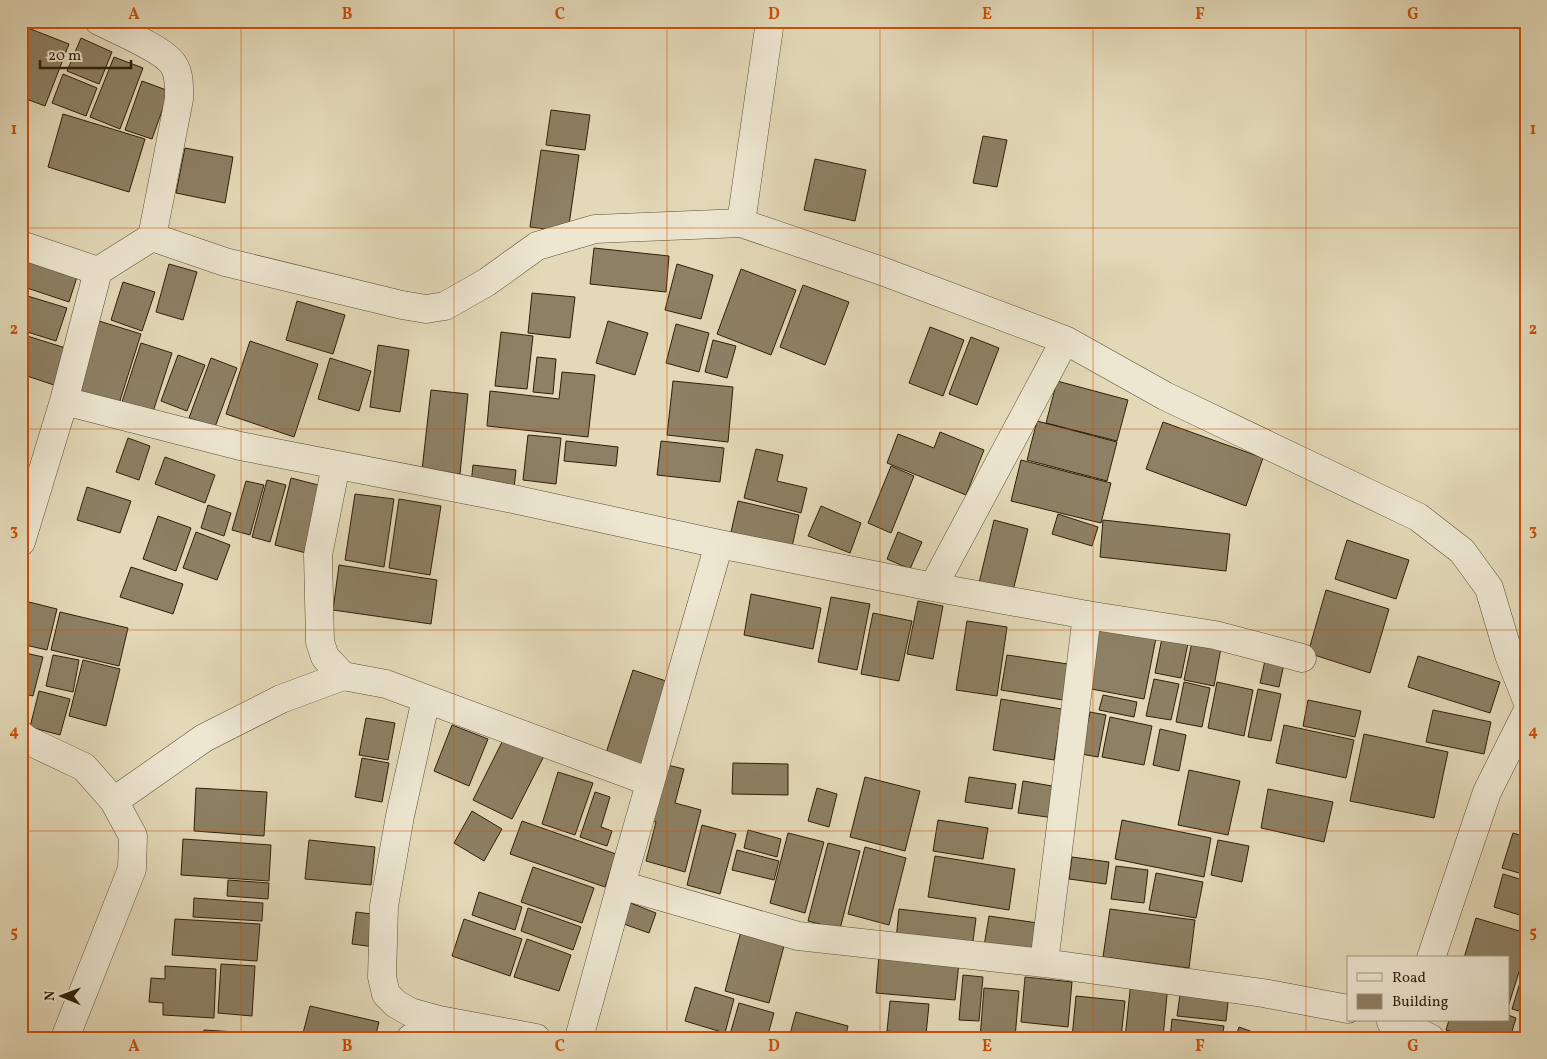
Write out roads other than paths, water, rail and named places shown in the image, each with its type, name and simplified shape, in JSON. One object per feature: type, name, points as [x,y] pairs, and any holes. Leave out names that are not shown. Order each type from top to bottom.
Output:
[{"type":"street","points":[[21,542],[64,401],[98,270],[152,237],[179,99],[179,78],[174,65],[164,54],[99,21]]},
{"type":"street","points":[[741,223],[770,21]]},
{"type":"street","points":[[152,237],[225,262],[402,305],[426,309],[445,306],[487,282],[537,246],[595,229],[741,223],[879,270],[1065,340],[1164,396],[1418,517],[1462,551],[1489,588],[1509,655],[1526,698]]},
{"type":"street","points":[[21,245],[98,270]]},
{"type":"street","points":[[933,587],[1065,340]]},
{"type":"street","points":[[64,401],[240,446],[508,498],[719,544],[933,587],[1087,615],[1215,635],[1302,658]]},
{"type":"street","points":[[336,465],[318,556],[320,642],[326,657],[343,676]]},
{"type":"street","points":[[579,1038],[620,885],[719,544]]},
{"type":"street","points":[[1044,963],[1087,615]]},
{"type":"street","points":[[114,801],[204,738],[281,699],[343,676],[386,684],[650,782]]},
{"type":"street","points":[[426,699],[400,816],[384,906],[382,977],[386,994],[396,1004],[410,1012],[439,1020],[536,1038]]},
{"type":"street","points":[[1431,956],[1488,792],[1526,714]]},
{"type":"street","points":[[21,735],[27,740],[84,767],[114,801],[133,836],[132,869],[65,1038]]},
{"type":"street","points":[[620,885],[798,936],[1044,963],[1263,993],[1347,1009]]},
{"type":"street","points":[[412,1038],[439,1020]]},
{"type":"street","points":[[1392,1022],[1430,1038]]}]
